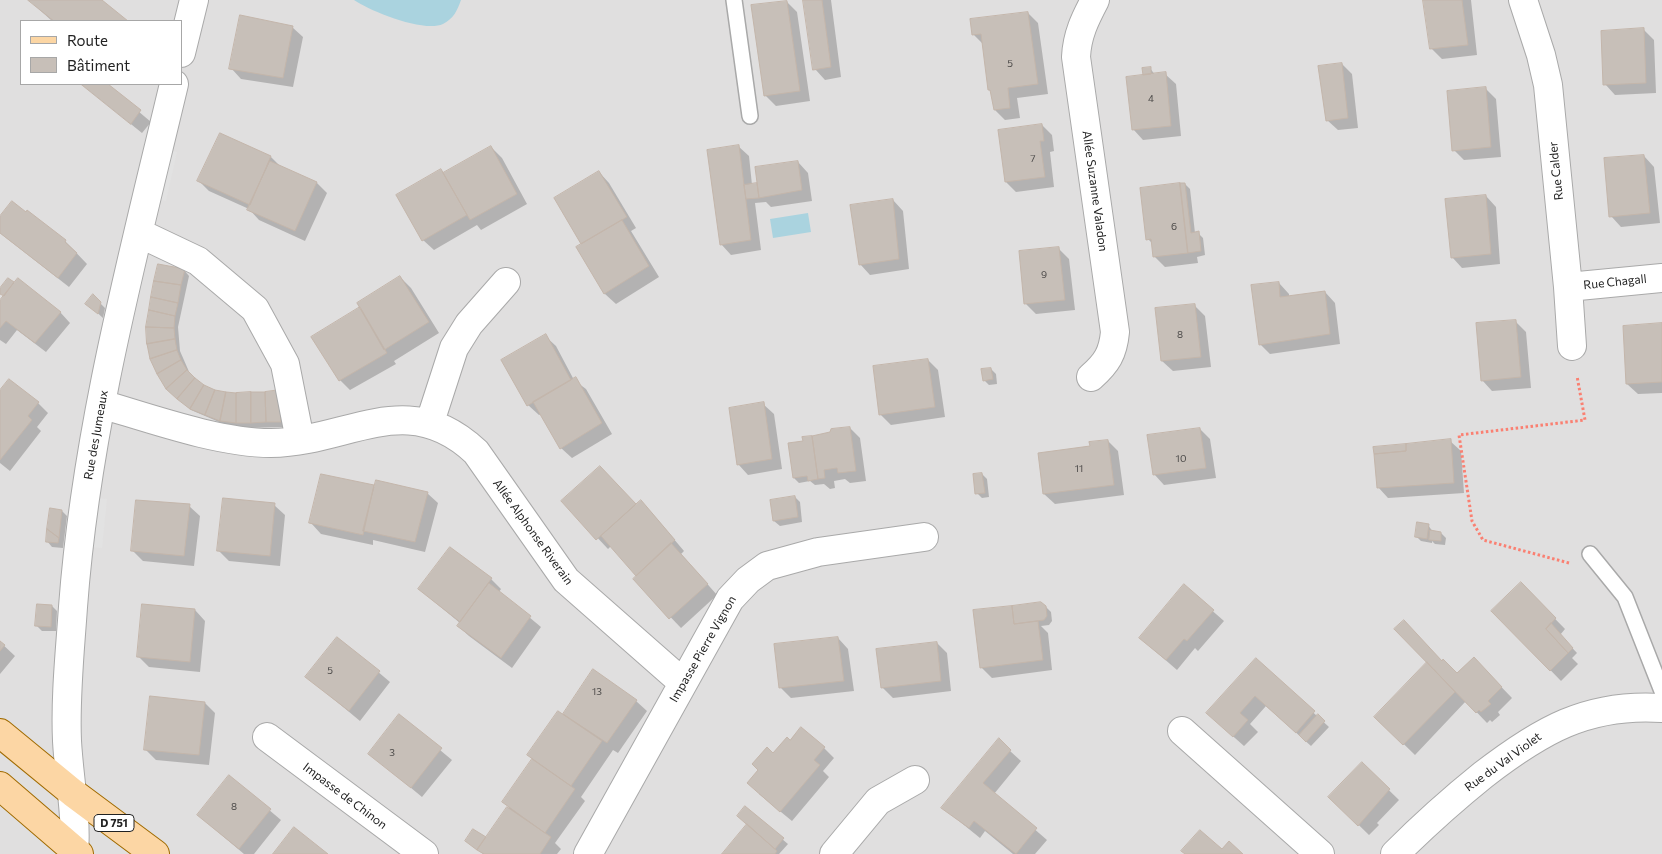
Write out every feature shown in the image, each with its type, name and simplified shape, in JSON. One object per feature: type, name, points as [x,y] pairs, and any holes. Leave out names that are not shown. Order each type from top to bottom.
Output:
[{"type":"main road","name":"D 751","points":[[0,733],[73,793],[155,854]]},
{"type":"main road","points":[[0,786],[75,853]]},
{"type":"street","points":[[182,49],[194,0]]},
{"type":"street","name":"Allée Suzanne Valadon","points":[[1091,377],[1106,364],[1113,350],[1115,332],[1076,57],[1081,27],[1095,0]]},
{"type":"street","name":"Rue Calder","points":[[1522,0],[1541,54],[1548,85],[1572,346]]},
{"type":"street","name":"Rue des Jumeaux","points":[[75,853],[73,793],[67,740],[73,606],[85,497],[101,404],[138,234],[174,85]]},
{"type":"street","points":[[138,234],[198,261],[255,309],[285,364],[300,440]]},
{"type":"street","name":"Rue Chagall","points":[[1568,287],[1662,278]]},
{"type":"street","points":[[430,422],[454,348],[469,324],[506,282]]},
{"type":"street","name":"Allée Alphonse Riverain","points":[[101,404],[226,438],[271,443],[300,440],[385,421],[410,420],[430,422],[459,436],[476,452],[566,580],[682,682]]},
{"type":"street","name":"Impasse Pierre Vignon","points":[[588,854],[682,682],[730,599],[748,580],[767,566],[818,552],[924,537]]},
{"type":"street","name":"Rue du Val Violet","points":[[1395,854],[1454,798],[1520,747],[1551,728],[1602,712],[1636,706],[1662,708]]},
{"type":"street","points":[[1182,730],[1320,854]]},
{"type":"street","name":"Impasse de Chinon","points":[[266,737],[424,854]]},
{"type":"street","points":[[834,854],[878,801],[915,780]]},
{"type":"lane","points":[[734,0],[750,116]]},
{"type":"lane","points":[[1590,554],[1625,597],[1662,691]]},
{"type":"path","points":[[1572,346],[1585,420],[1459,435],[1460,444],[1472,521],[1483,540],[1606,573]]},
{"type":"shaded area","points":[[0,0],[1662,0],[1662,854],[0,854]]},
{"type":"shaded area","points":[[164,149],[177,152],[166,201],[154,198]]},
{"type":"shaded area","points":[[95,498],[107,499],[102,548],[90,547]]},
{"type":"water","points":[[354,0],[461,0],[452,17],[443,24],[423,26],[397,20]]},
{"type":"water","points":[[808,213],[811,232],[773,238],[770,219]]},
{"type":"building","points":[[28,0],[102,0],[127,20],[53,20]]},
{"type":"building","points":[[803,0],[822,0],[831,67],[813,70]]},
{"type":"building","points":[[1423,0],[1462,0],[1468,45],[1430,49]]},
{"type":"building","points":[[787,1],[800,91],[764,96],[751,5]]},
{"type":"building","points":[[1028,12],[1038,84],[1008,88],[1010,108],[994,110],[990,90],[988,90],[981,34],[972,35],[970,19]]},
{"type":"building","points":[[240,15],[293,26],[283,78],[229,69]]},
{"type":"building","points":[[1644,28],[1646,83],[1603,85],[1601,31]]},
{"type":"building","points":[[1342,63],[1348,118],[1326,121],[1318,66]]},
{"type":"building","points":[[1151,67],[1151,74],[1143,75],[1142,68]]},
{"type":"building","points":[[1166,72],[1171,126],[1132,130],[1126,77]]},
{"type":"building","points":[[82,85],[109,85],[141,110],[131,124]]},
{"type":"building","points":[[1486,87],[1491,147],[1452,151],[1447,91]]},
{"type":"building","points":[[1042,124],[1044,141],[1040,141],[1045,177],[1005,182],[998,130]]},
{"type":"building","points":[[220,133],[271,156],[250,205],[197,181]]},
{"type":"building","points":[[739,145],[751,240],[720,245],[707,150]]},
{"type":"building","points":[[491,146],[517,194],[470,220],[443,173]]},
{"type":"building","points":[[1644,155],[1650,213],[1609,217],[1604,158]]},
{"type":"building","points":[[270,161],[317,182],[295,231],[247,210]]},
{"type":"building","points":[[798,161],[802,190],[759,198],[755,167]]},
{"type":"building","points":[[441,169],[467,215],[422,241],[396,195]]},
{"type":"building","points":[[599,171],[627,217],[581,244],[554,198]]},
{"type":"building","points":[[757,183],[759,198],[746,199],[744,185]]},
{"type":"building","points":[[1180,183],[1185,183],[1191,233],[1199,231],[1201,251],[1188,253]]},
{"type":"building","points":[[1180,183],[1188,253],[1153,257],[1151,239],[1146,240],[1140,188]]},
{"type":"building","points":[[1486,195],[1491,254],[1451,258],[1445,199]]},
{"type":"building","points":[[893,199],[899,259],[859,265],[850,205]]},
{"type":"building","points":[[12,201],[66,240],[65,242],[77,253],[58,278],[0,233],[0,216]]},
{"type":"building","points":[[622,220],[649,266],[604,294],[576,247]]},
{"type":"building","points":[[1059,247],[1065,300],[1024,304],[1019,251]]},
{"type":"building","points":[[158,264],[185,269],[181,285],[154,281]]},
{"type":"building","points":[[400,276],[429,322],[384,350],[357,303]]},
{"type":"building","points":[[8,278],[14,282],[4,296],[0,294],[0,288]]},
{"type":"building","points":[[18,278],[61,312],[35,343],[6,321],[0,328],[0,300]]},
{"type":"building","points":[[154,281],[181,285],[178,303],[151,297]]},
{"type":"building","points":[[1279,282],[1280,297],[1325,291],[1330,334],[1259,345],[1251,285]]},
{"type":"building","points":[[93,294],[101,302],[98,314],[85,304]]},
{"type":"building","points":[[151,297],[178,303],[175,316],[149,310]]},
{"type":"building","points":[[1195,304],[1201,357],[1161,361],[1155,308]]},
{"type":"building","points":[[360,307],[387,353],[339,381],[311,337]]},
{"type":"building","points":[[149,310],[175,316],[174,328],[146,327]]},
{"type":"building","points":[[1516,320],[1521,377],[1481,381],[1476,323]]},
{"type":"building","points":[[1662,323],[1662,382],[1626,384],[1623,326]]},
{"type":"building","points":[[146,327],[174,328],[175,339],[147,344]]},
{"type":"building","points":[[546,334],[571,380],[527,406],[501,360]]},
{"type":"building","points":[[175,339],[177,350],[150,359],[147,344]]},
{"type":"building","points":[[177,350],[181,360],[157,374],[150,359]]},
{"type":"building","points":[[928,359],[935,407],[879,415],[873,366]]},
{"type":"building","points":[[181,360],[187,370],[166,389],[157,374]]},
{"type":"building","points":[[991,368],[993,379],[983,381],[981,369]]},
{"type":"building","points":[[187,370],[195,378],[177,399],[166,389]]},
{"type":"building","points":[[576,377],[602,423],[560,449],[533,402]]},
{"type":"building","points":[[195,378],[204,385],[190,409],[177,399]]},
{"type":"building","points":[[9,379],[39,402],[28,416],[32,420],[0,460],[0,390]]},
{"type":"building","points":[[204,385],[215,390],[205,415],[190,409]]},
{"type":"building","points":[[215,390],[226,392],[220,421],[205,415]]},
{"type":"building","points":[[280,390],[281,422],[266,422],[265,392]]},
{"type":"building","points":[[226,392],[236,393],[236,423],[220,421]]},
{"type":"building","points":[[251,392],[265,392],[266,422],[251,423]]},
{"type":"building","points":[[251,392],[251,423],[236,423],[236,393]]},
{"type":"building","points":[[764,402],[772,459],[737,465],[729,408]]},
{"type":"building","points":[[850,427],[856,471],[838,473],[837,468],[824,470],[825,478],[818,479],[812,436],[830,432],[831,429]]},
{"type":"building","points":[[1200,428],[1206,468],[1153,475],[1147,435]]},
{"type":"building","points":[[812,436],[818,479],[808,481],[807,476],[793,478],[788,443],[803,441],[802,437]]},
{"type":"building","points":[[1451,439],[1454,483],[1377,488],[1374,454],[1406,451],[1406,444]]},
{"type":"building","points":[[1108,440],[1114,485],[1043,494],[1038,453],[1090,446],[1089,442]]},
{"type":"building","points":[[1406,444],[1406,451],[1374,454],[1373,447]]},
{"type":"building","points":[[600,466],[636,504],[596,540],[561,501]]},
{"type":"building","points":[[982,473],[985,493],[975,494],[973,474]]},
{"type":"building","points":[[321,474],[374,485],[363,535],[309,523]]},
{"type":"building","points":[[376,480],[428,492],[415,542],[363,531]]},
{"type":"building","points":[[795,496],[798,517],[773,521],[770,500]]},
{"type":"building","points":[[223,498],[275,503],[270,556],[217,551]]},
{"type":"building","points":[[136,500],[190,504],[184,556],[131,551]]},
{"type":"building","points":[[641,500],[675,540],[636,576],[601,536]]},
{"type":"building","points":[[50,508],[62,510],[59,538],[47,529]]},
{"type":"building","points":[[1417,522],[1429,524],[1427,539],[1415,537]]},
{"type":"building","points":[[47,529],[59,538],[58,543],[46,542]]},
{"type":"building","points":[[1430,530],[1441,532],[1441,541],[1429,540]]},
{"type":"building","points":[[671,543],[708,584],[669,619],[633,579]]},
{"type":"building","points":[[450,547],[492,578],[460,622],[418,589]]},
{"type":"building","points":[[1521,582],[1556,618],[1546,629],[1568,653],[1550,671],[1491,611]]},
{"type":"building","points":[[489,583],[531,616],[501,658],[457,626]]},
{"type":"building","points":[[1184,584],[1214,610],[1187,641],[1184,639],[1166,660],[1139,638]]},
{"type":"building","points":[[1041,602],[1046,606],[1047,616],[1044,620],[1014,624],[1012,606]]},
{"type":"building","points":[[37,604],[52,605],[51,627],[35,626]]},
{"type":"building","points":[[142,604],[195,609],[190,662],[137,657]]},
{"type":"building","points":[[1012,606],[1014,624],[1038,621],[1043,660],[980,668],[973,610]]},
{"type":"building","points":[[1404,620],[1442,661],[1443,659],[1457,673],[1474,657],[1502,687],[1488,701],[1491,704],[1481,712],[1479,710],[1476,713],[1394,629]]},
{"type":"building","points":[[1551,623],[1573,648],[1568,653],[1546,629]]},
{"type":"building","points":[[337,637],[380,671],[349,711],[305,677]]},
{"type":"building","points":[[838,637],[844,681],[779,688],[774,644]]},
{"type":"building","points":[[0,641],[5,645],[0,651]]},
{"type":"building","points":[[937,642],[941,681],[881,688],[876,649]]},
{"type":"building","points":[[1256,658],[1315,711],[1296,733],[1255,696],[1240,713],[1248,720],[1233,737],[1206,713]]},
{"type":"building","points":[[1427,662],[1455,692],[1403,745],[1374,717]]},
{"type":"building","points":[[593,669],[637,700],[607,743],[563,714]]},
{"type":"building","points":[[150,696],[205,702],[199,755],[144,750]]},
{"type":"building","points":[[558,711],[602,741],[571,786],[527,755]]},
{"type":"building","points":[[399,714],[442,748],[411,788],[368,754]]},
{"type":"building","points":[[1318,714],[1325,721],[1306,742],[1299,735]]},
{"type":"building","points":[[801,727],[825,747],[814,760],[820,765],[780,812],[747,783],[758,770],[752,764],[767,747],[773,753],[787,737],[790,740]]},
{"type":"building","points":[[999,738],[1011,750],[983,783],[1037,828],[1016,854],[974,821],[969,828],[941,808]]},
{"type":"building","points":[[532,759],[575,789],[545,833],[502,802]]},
{"type":"building","points":[[1362,762],[1390,789],[1358,826],[1328,797]]},
{"type":"building","points":[[229,775],[271,809],[239,849],[197,815]]},
{"type":"building","points":[[745,806],[784,838],[775,849],[737,816]]},
{"type":"building","points":[[507,807],[551,837],[540,854],[484,854],[477,850]]},
{"type":"building","points":[[747,824],[777,851],[775,854],[722,854]]},
{"type":"building","points":[[294,827],[328,854],[273,854]]},
{"type":"building","points":[[473,829],[486,837],[477,850],[465,841]]},
{"type":"building","points":[[1200,830],[1222,849],[1229,841],[1243,854],[1185,854],[1181,851]]}]
